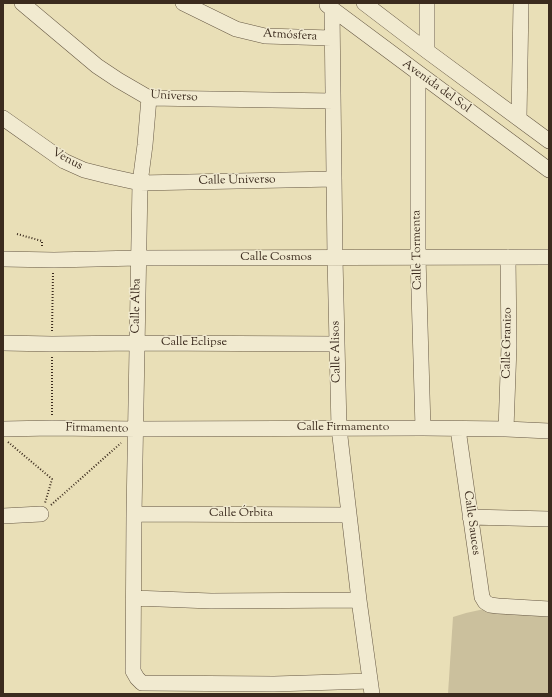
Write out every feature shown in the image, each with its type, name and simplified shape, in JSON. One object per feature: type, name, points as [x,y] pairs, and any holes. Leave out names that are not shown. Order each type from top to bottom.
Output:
[{"type":"street","name":"Universo","points":[[22,3],[96,66],[149,98],[333,101]]},
{"type":"street","name":"Atmósfera","points":[[183,3],[236,29],[265,36],[331,38]]},
{"type":"street","name":"Avenida del Sol","points":[[364,3],[549,141]]},
{"type":"street","points":[[427,3],[427,51]]},
{"type":"street","points":[[519,118],[521,3]]},
{"type":"street","name":"Calle Alisos","points":[[328,6],[331,38],[333,101],[339,428],[371,688]]},
{"type":"street","name":"Avenida del Sol","points":[[328,6],[549,170]]},
{"type":"street","name":"Calle Tormenta","points":[[418,73],[418,257],[423,428]]},
{"type":"street","name":"Calle Alba","points":[[149,98],[140,183],[134,514],[133,671],[142,683],[274,684],[371,688]]},
{"type":"street","name":"Venus","points":[[3,118],[64,161],[84,170],[140,183]]},
{"type":"street","name":"Calle Universo","points":[[140,183],[334,179]]},
{"type":"street","name":"Calle Granizo","points":[[506,429],[509,346],[508,257]]},
{"type":"street","name":"Calle Cosmos","points":[[3,259],[549,257]]},
{"type":"street","name":"Calle Eclipse","points":[[3,343],[337,344]]},
{"type":"street","name":"Calle Firmamento","points":[[136,429],[458,428],[549,432]]},
{"type":"street","name":"Calle Sauces","points":[[458,428],[482,597],[485,602],[490,605],[549,609]]},
{"type":"street","name":"Firmamento","points":[[3,429],[136,429]]},
{"type":"street","points":[[3,516],[41,514]]},
{"type":"street","name":"Calle Órbita","points":[[134,514],[349,514]]},
{"type":"street","points":[[470,517],[549,519]]},
{"type":"street","points":[[134,598],[211,601],[360,600]]},
{"type":"path","points":[[17,234],[42,241],[48,260],[52,344],[52,428]]},
{"type":"path","name":"Firmamento","points":[[41,514],[136,429]]},
{"type":"path","points":[[3,437],[52,479],[41,514]]},
{"type":"shaded area","points":[[498,606],[549,609],[549,694],[448,694],[453,617]]}]
